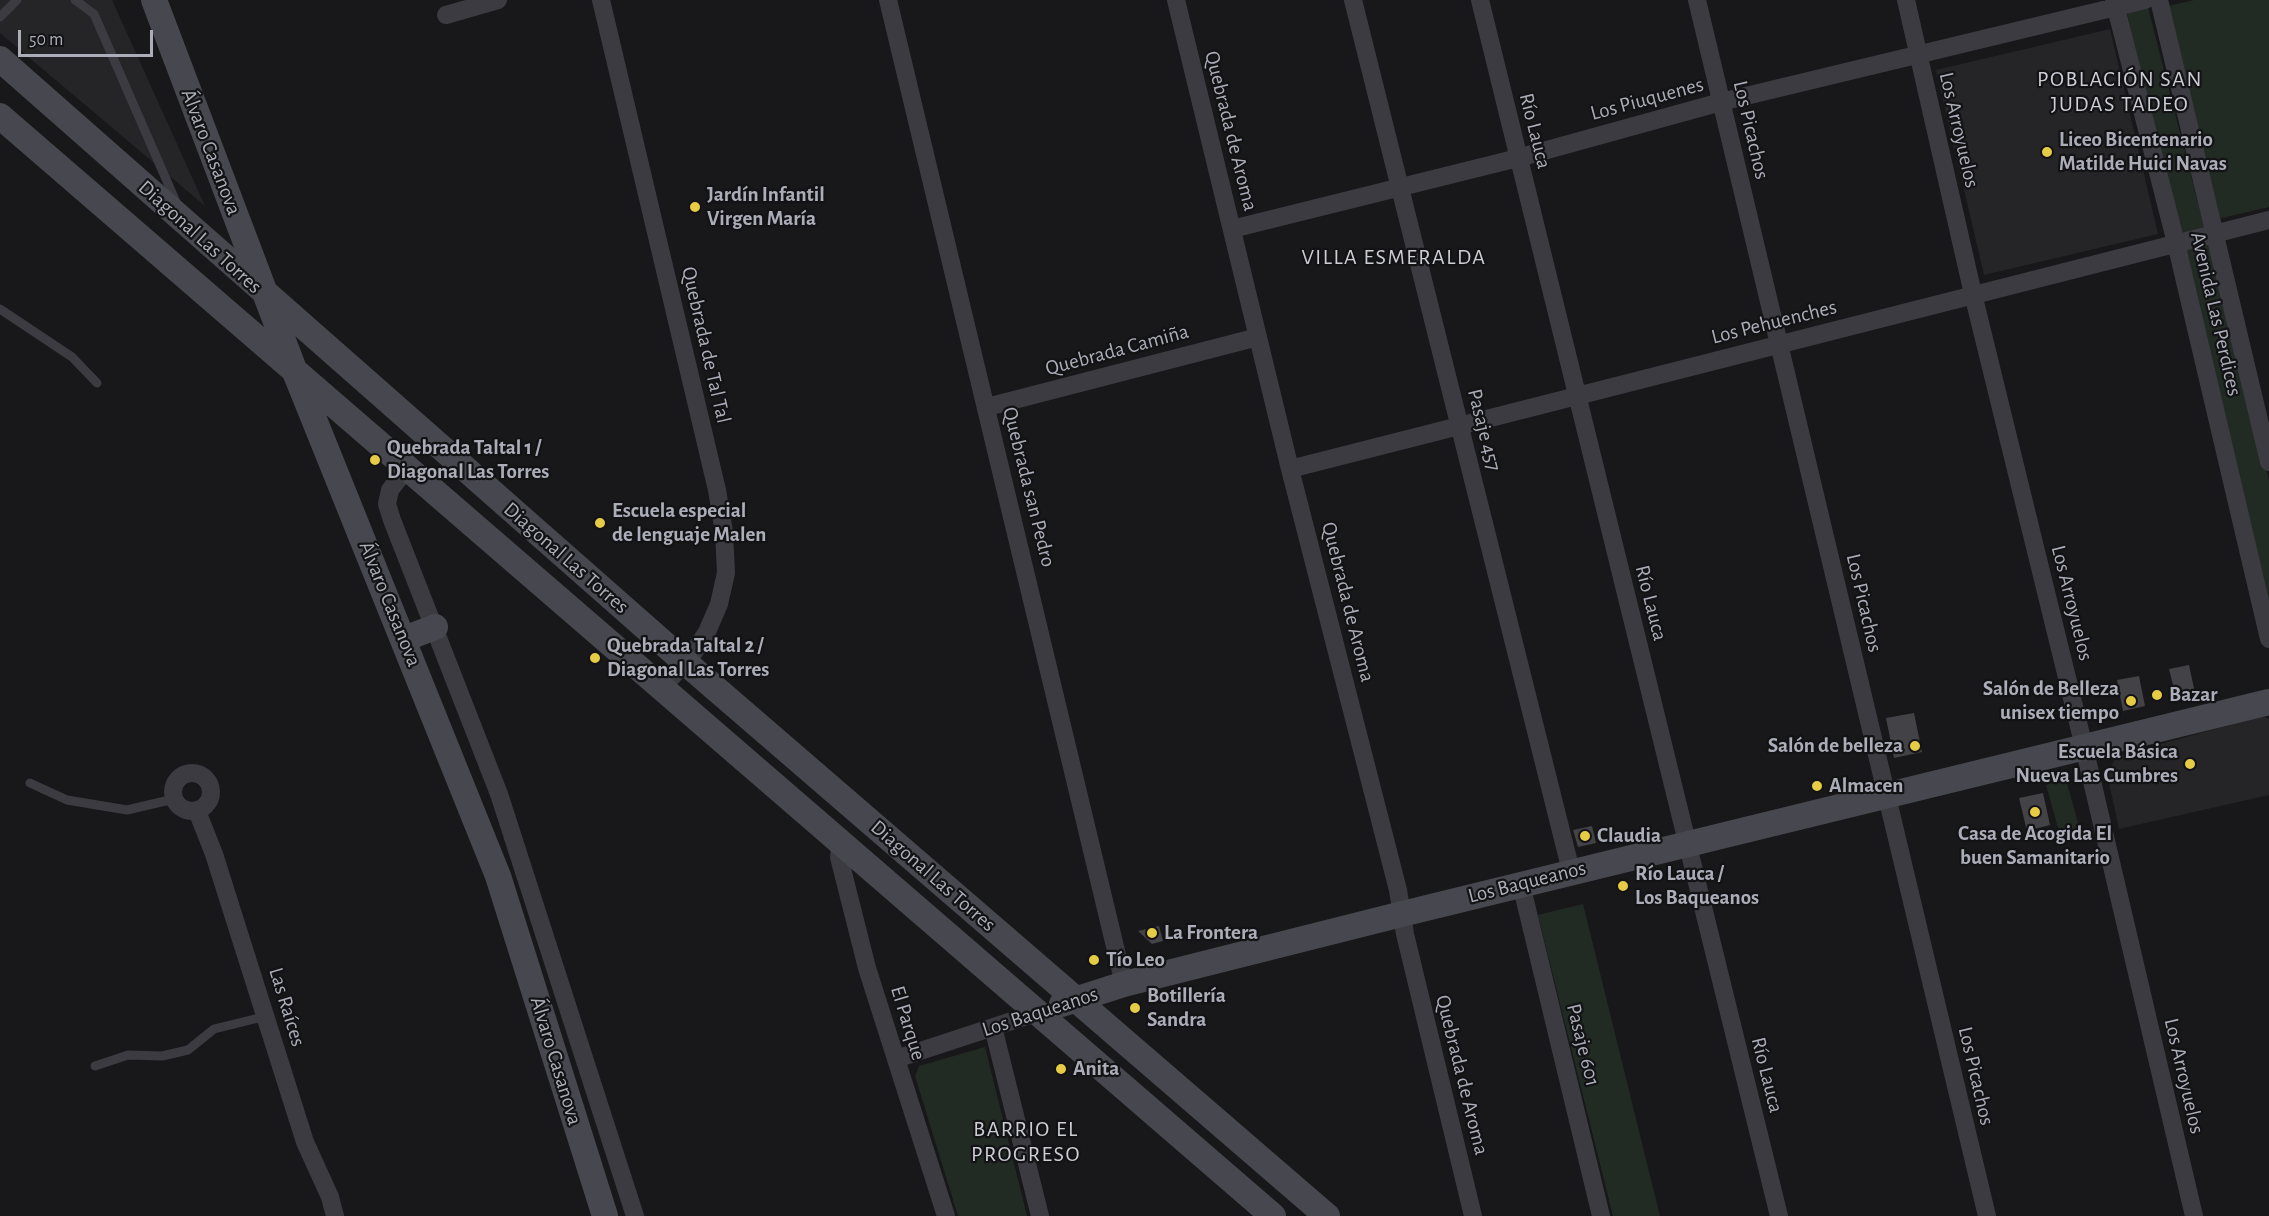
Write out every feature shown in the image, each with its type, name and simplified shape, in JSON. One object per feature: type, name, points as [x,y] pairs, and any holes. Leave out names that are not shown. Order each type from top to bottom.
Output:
[{"type":"main road","name":"Álvaro Casanova","points":[[154,0],[295,372],[498,876],[604,1216]]},
{"type":"main road","name":"Diagonal Las Torres","points":[[0,59],[267,297],[686,663],[1327,1216]]},
{"type":"main road","name":"Diagonal Las Torres","points":[[0,116],[1273,1216]]},
{"type":"main road","points":[[404,639],[435,627]]},
{"type":"main road","name":"Los Baqueanos","points":[[1036,1013],[1124,984],[1571,871],[2269,702]]},
{"type":"street","points":[[446,15],[498,0]]},
{"type":"street","name":"Quebrada de Tal Tal","points":[[601,0],[717,490],[724,532],[726,573],[719,604],[707,632],[686,663],[663,687]]},
{"type":"street","name":"Quebrada san Pedro","points":[[888,0],[1124,984]]},
{"type":"street","name":"Quebrada de Aroma","points":[[1176,0],[1290,469],[1398,890],[1473,1216]]},
{"type":"street","name":"Pasaje 457","points":[[1353,0],[1571,871]]},
{"type":"street","name":"Río Lauca","points":[[1480,0],[1779,1216]]},
{"type":"street","name":"Los Picachos","points":[[1697,0],[1987,1216]]},
{"type":"street","name":"Los Arroyuelos","points":[[1906,0],[1973,294],[2084,747],[2194,1216]]},
{"type":"street","name":"Los Piuquenes","points":[[1232,229],[1518,158],[1721,102],[2115,4],[2145,0]]},
{"type":"street","name":"Avenida Las Perdices","points":[[2159,0],[2269,462]]},
{"type":"street","name":"Avenida Las Perdices","points":[[2115,4],[2176,243],[2269,639]]},
{"type":"street","name":"Los Pehuenches","points":[[1290,469],[2269,220]]},
{"type":"street","name":"Quebrada Camiña","points":[[987,407],[1258,337]]},
{"type":"street","name":"Álvaro Casanova","points":[[407,468],[390,490],[387,504],[499,794],[635,1216]]},
{"type":"street","points":[[198,773],[209,782],[211,796],[203,808],[197,811],[183,810],[174,800],[174,785],[183,775],[198,773]]},
{"type":"street","name":"Las Raíces","points":[[197,811],[214,854],[267,1016],[304,1142],[330,1197],[335,1216]]},
{"type":"street","name":"El Parque","points":[[841,842],[839,857],[867,968],[946,1216]]},
{"type":"street","name":"Pasaje 601","points":[[1521,884],[1601,1216]]},
{"type":"street","name":"Los Baqueanos","points":[[896,1059],[1036,1013]]},
{"type":"street","points":[[993,1027],[1040,1216]]},
{"type":"lane","points":[[0,17],[17,0]]},
{"type":"lane","points":[[75,0],[94,14],[185,224]]},
{"type":"lane","points":[[0,309],[72,357],[97,382]]},
{"type":"lane","points":[[30,783],[67,800],[126,810],[174,800]]},
{"type":"lane","points":[[95,1066],[128,1055],[162,1056],[188,1050],[214,1029],[267,1016]]},
{"type":"shaded area","points":[[0,0],[112,0],[205,206],[0,33]]},
{"type":"shaded area","points":[[2124,0],[2146,0],[2269,480],[2269,621]]},
{"type":"shaded area","points":[[2194,0],[2269,0],[2269,207],[2218,219],[2168,6]]},
{"type":"shaded area","name":"Liceo Bicentenario Matilde Huici Navas","points":[[2110,29],[2158,234],[1984,275],[1936,70]]},
{"type":"shaded area","name":"Escuela Básica Nueva Las Cumbres","points":[[2263,716],[2269,719],[2269,795],[2119,829],[2107,773],[2117,756]]},
{"type":"shaded area","points":[[2066,779],[2080,830],[2060,835],[2046,785]]},
{"type":"shaded area","points":[[1583,904],[1660,1216],[1613,1216],[1538,915]]},
{"type":"shaded area","points":[[985,1047],[1027,1216],[958,1216],[915,1076],[919,1066]]},
{"type":"building","points":[[2189,665],[2195,693],[2176,697],[2169,669]]},
{"type":"building","points":[[2139,676],[2145,706],[2123,711],[2117,680]]},
{"type":"building","points":[[1914,713],[1922,752],[1894,758],[1886,718]]},
{"type":"building","name":"Casa de Acogida El buen Samanitario","points":[[2043,793],[2050,825],[2027,831],[2019,798]]},
{"type":"building","name":"Claudia","points":[[1592,826],[1596,843],[1578,847],[1573,830]]},
{"type":"building","name":"La Frontera","points":[[1159,926],[1163,941],[1152,944],[1138,931]]},
{"type":"place","name":"Liceo Bicentenario Matilde Huici Navas","points":[[2047,152]]},
{"type":"place","name":"Jardín Infantil Virgen María","points":[[695,207]]},
{"type":"place","name":"Quebrada Taltal 1 / Diagonal Las Torres","points":[[375,460]]},
{"type":"place","name":"Escuela especial de lenguaje Malen","points":[[600,523]]},
{"type":"place","name":"Quebrada Taltal 2 / Diagonal Las Torres","points":[[595,658]]},
{"type":"place","name":"Bazar","points":[[2157,695]]},
{"type":"place","name":"Salón de Belleza unisex tiempo","points":[[2131,701]]},
{"type":"place","name":"Salón de belleza","points":[[1915,746]]},
{"type":"place","name":"Escuela Básica Nueva Las Cumbres","points":[[2190,764]]},
{"type":"place","name":"Almacen","points":[[1817,786]]},
{"type":"place","name":"Casa de Acogida El buen Samanitario","points":[[2035,812]]},
{"type":"place","name":"Claudia","points":[[1585,836]]},
{"type":"place","name":"Río Lauca / Los Baqueanos","points":[[1623,886]]},
{"type":"place","name":"La Frontera","points":[[1152,933]]},
{"type":"place","name":"Tío Leo","points":[[1094,960]]},
{"type":"place","name":"Botillería Sandra","points":[[1135,1008]]},
{"type":"place","name":"Anita","points":[[1061,1069]]},
{"type":"district","name":"POBLACIÓN SAN JUDAS TADEO","points":[[2120,92]]},
{"type":"district","name":"VILLA ESMERALDA","points":[[1394,257]]},
{"type":"district","name":"BARRIO EL PROGRESO","points":[[1026,1142]]}]
